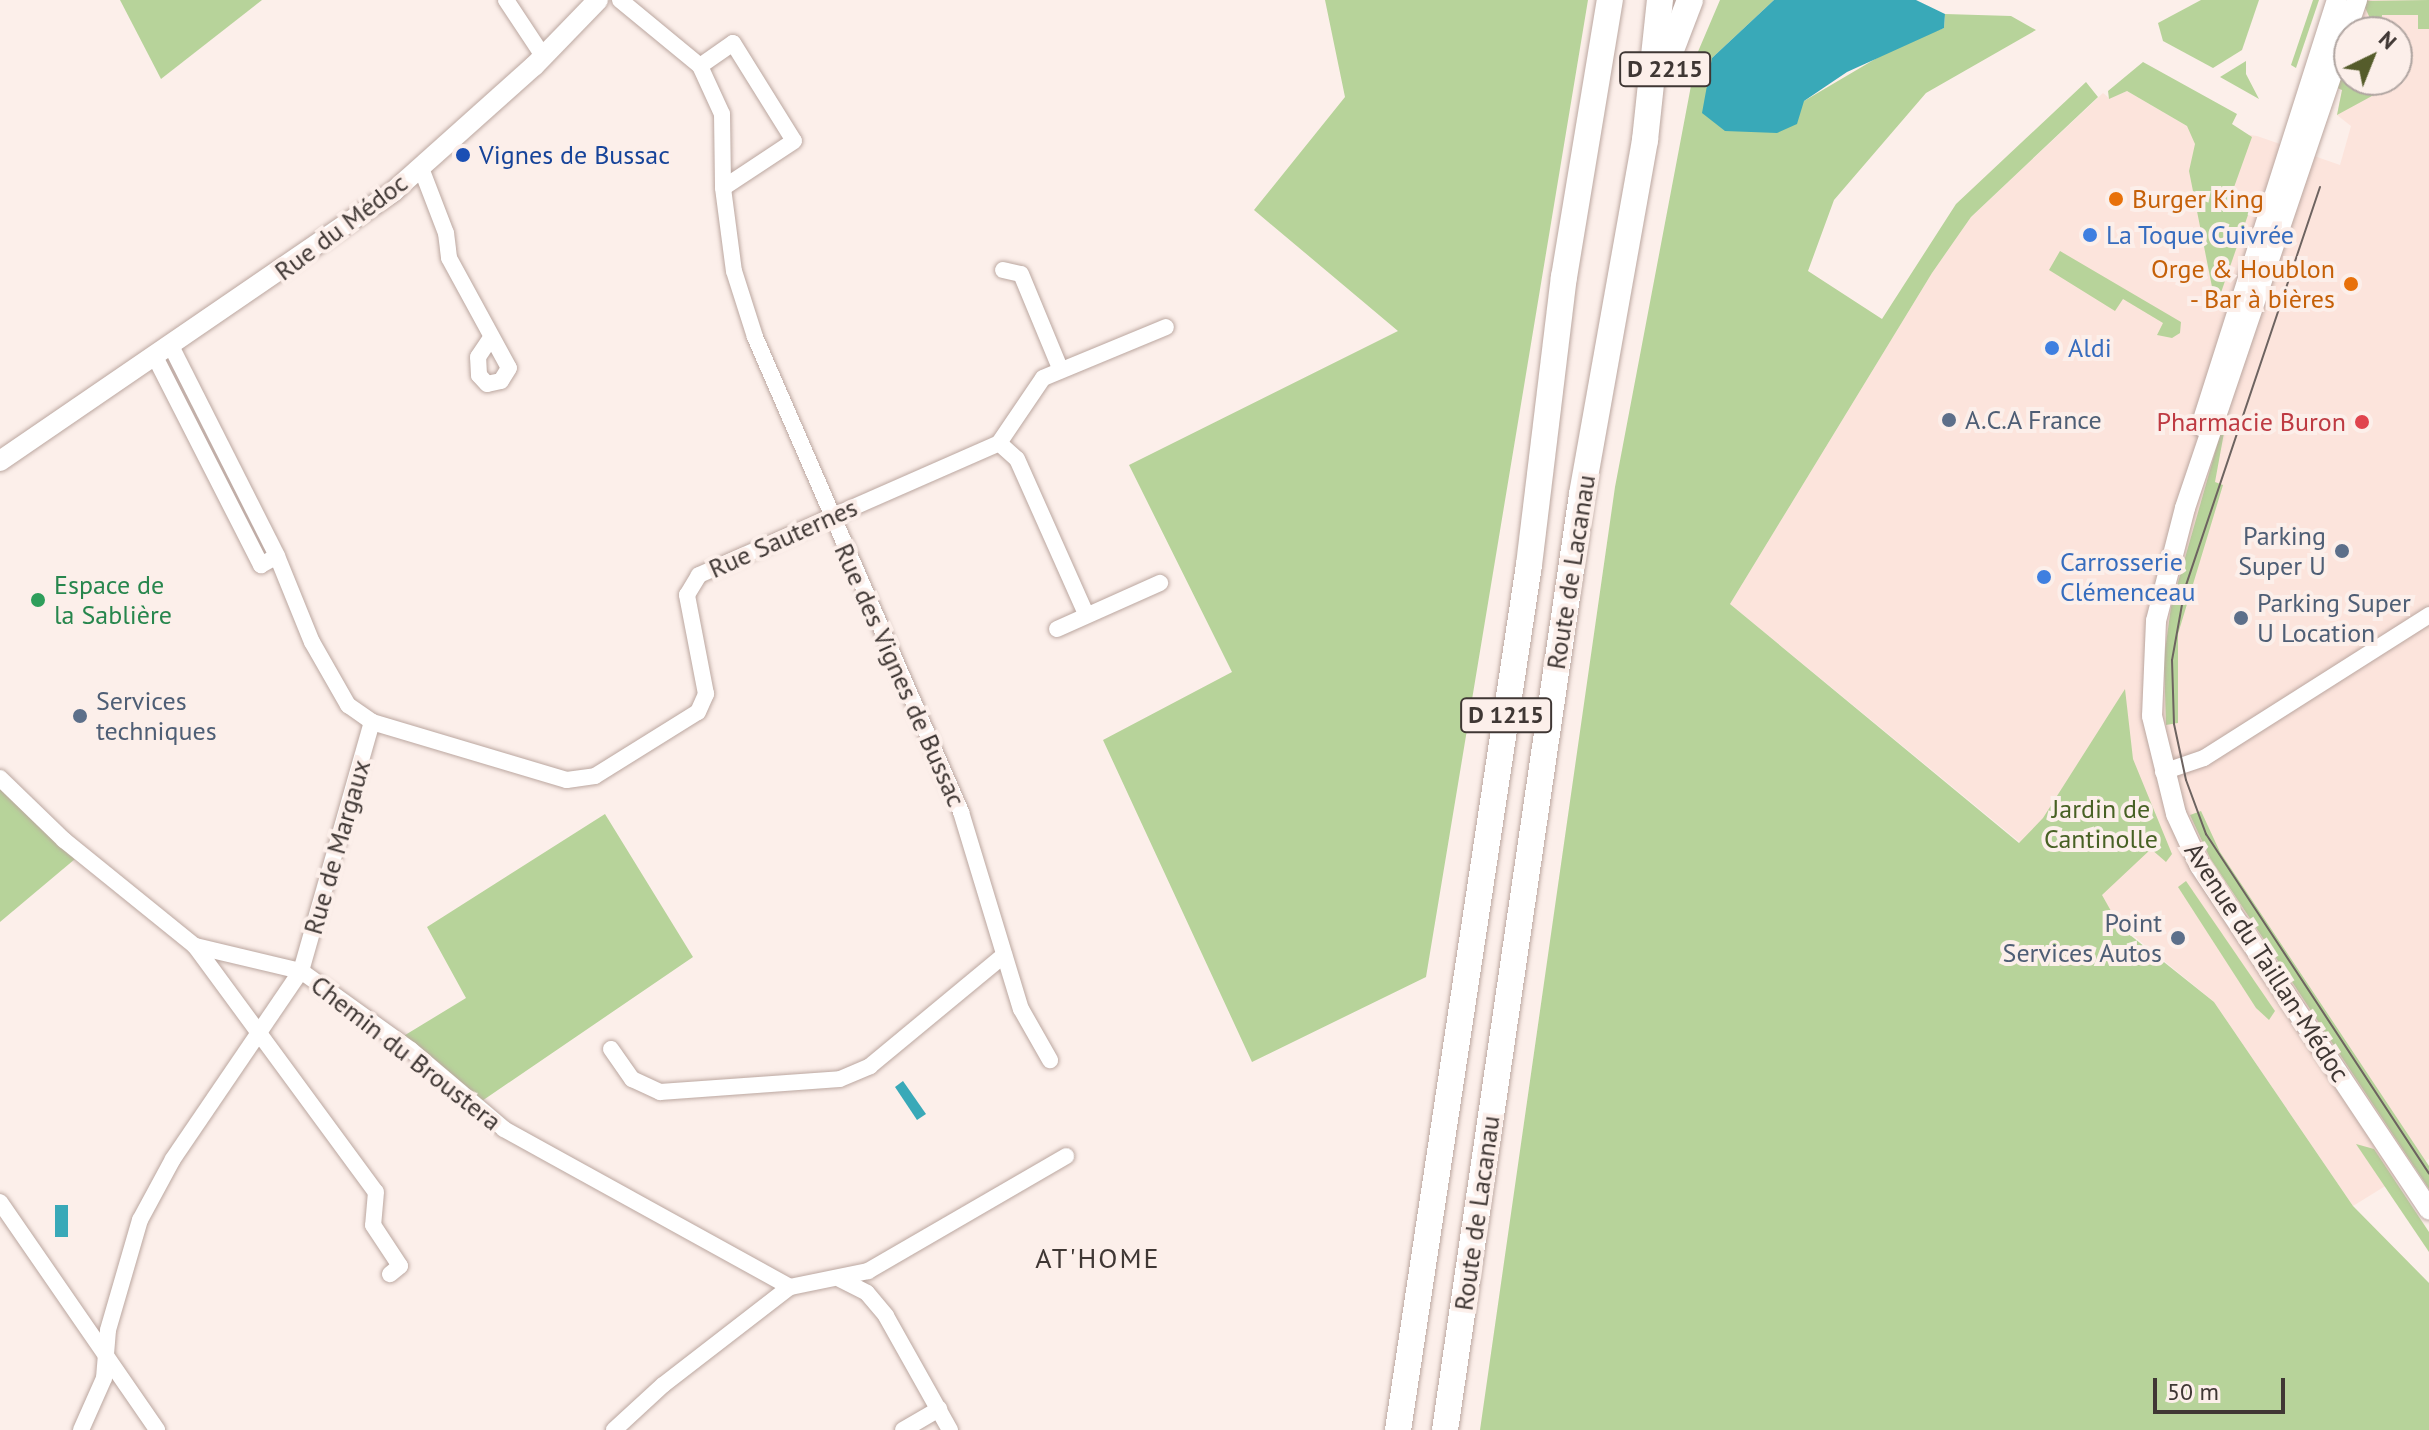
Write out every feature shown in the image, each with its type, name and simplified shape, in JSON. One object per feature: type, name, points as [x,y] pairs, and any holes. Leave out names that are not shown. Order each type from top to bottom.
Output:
[{"type":"main road","name":"Route de Lacanau","points":[[1398,1430],[1529,565],[1564,277],[1610,0]]},
{"type":"main road","name":"Route de Lacanau","points":[[1445,1430],[1582,494],[1645,140],[1660,0]]},
{"type":"main road","name":"D 2215","points":[[1645,140],[1673,33],[1690,0]]},
{"type":"street","points":[[506,0],[543,56]]},
{"type":"street","name":"Rue du Médoc","points":[[0,461],[269,281],[421,168],[543,56],[598,0]]},
{"type":"street","name":"Rue des Vignes de Bussac","points":[[620,0],[700,66],[722,114],[723,188],[734,271],[755,337],[961,812],[1021,1009],[1050,1060]]},
{"type":"street","name":"Avenue du Taillan-Médoc","points":[[2185,508],[2189,471],[2220,354],[2337,0]]},
{"type":"street","name":"Avenue du Taillan-Médoc","points":[[2357,0],[2185,508],[2152,656],[2152,716],[2163,772],[2176,814],[2200,866],[2429,1210]]},
{"type":"street","points":[[700,66],[733,43],[794,141],[723,188]]},
{"type":"street","points":[[421,168],[446,233],[449,258],[490,339]]},
{"type":"street","points":[[1003,270],[1021,274],[1060,368]]},
{"type":"street","points":[[1086,614],[1017,459],[999,443],[1028,396],[1060,368],[1166,327]]},
{"type":"street","name":"Rue Sauternes","points":[[162,350],[261,565],[277,556],[312,642],[348,705],[372,722],[567,780],[595,776],[698,712],[706,694],[687,595],[699,575],[999,443]]},
{"type":"street","name":"Rue du Médoc","points":[[0,476],[57,420]]},
{"type":"street","points":[[1057,629],[1160,583]]},
{"type":"street","points":[[2163,772],[2204,758],[2429,615]]},
{"type":"street","name":"Rue de Margaux","points":[[81,1430],[104,1378],[106,1351],[140,1220],[173,1159],[301,971],[372,722]]},
{"type":"street","name":"Chemin du Broustera","points":[[0,778],[64,840],[195,946],[301,971],[411,1050],[504,1129],[790,1287]]},
{"type":"street","points":[[195,946],[376,1192],[373,1225],[400,1266],[390,1274]]},
{"type":"street","points":[[611,1049],[632,1079],[660,1092],[840,1079],[870,1066],[1004,955]]},
{"type":"street","points":[[614,1430],[663,1385],[790,1287],[805,1281],[840,1279],[882,1264],[1066,1156]]},
{"type":"street","points":[[0,1202],[6,1225],[106,1351],[157,1430]]},
{"type":"street","points":[[840,1279],[867,1293],[886,1316],[950,1430]]},
{"type":"street","points":[[903,1430],[939,1409]]},
{"type":"shaded area","points":[[2363,0],[2429,0],[2429,1159],[2353,1206],[2214,1002],[1730,604],[1932,273],[1971,217],[2103,93],[2109,98],[2127,91],[2187,126],[2257,136],[2340,165],[2351,126],[2337,115],[2341,96],[2413,96],[2413,16],[2357,16]]},
{"type":"green space","points":[[120,0],[262,0],[161,79]]},
{"type":"green space","points":[[1325,0],[1588,0],[1426,977],[1252,1062],[1103,740],[1232,672],[1129,465],[1398,331],[1254,210],[1345,97]]},
{"type":"green space","name":"Jardin de Cantinolle","points":[[1720,0],[1774,0],[1712,58],[1804,101],[1904,42],[1944,28],[1945,14],[2011,16],[2036,30],[1926,93],[1834,200],[1808,271],[1882,319],[1956,204],[2086,82],[2098,97],[1971,217],[1932,273],[1730,604],[2019,843],[2043,818],[2125,689],[2133,759],[2172,854],[2166,862],[2151,849],[2102,895],[2120,927],[2214,1002],[2353,1206],[2429,1283],[2429,1430],[1480,1430],[1615,487],[1697,54]]},
{"type":"green space","points":[[2201,0],[2259,0],[2242,50],[2213,68],[2163,41],[2158,23]]},
{"type":"green space","points":[[2313,0],[2319,0],[2296,68],[2291,65]]},
{"type":"green space","points":[[2429,0],[2429,29],[2418,29],[2418,15],[2369,16],[2362,1]]},
{"type":"green space","points":[[2246,61],[2246,74],[2259,99],[2220,77]]},
{"type":"green space","points":[[2143,62],[2237,114],[2232,124],[2252,137],[2228,204],[2249,212],[2216,307],[2189,171],[2195,144],[2187,126],[2127,91],[2109,99],[2108,91]]},
{"type":"green space","points":[[2341,96],[2372,96],[2337,115]]},
{"type":"green space","points":[[2060,251],[2181,322],[2180,333],[2172,338],[2157,335],[2163,323],[2123,299],[2115,311],[2049,270]]},
{"type":"green space","points":[[2230,400],[2215,482],[2223,485],[2178,634],[2178,723],[2166,725],[2164,658],[2171,607]]},
{"type":"green space","points":[[0,787],[75,859],[0,922]]},
{"type":"green space","points":[[2201,811],[2220,852],[2429,1166],[2429,1189],[2210,858],[2190,815]]},
{"type":"green space","points":[[605,814],[693,957],[479,1103],[397,1040],[466,998],[427,927]]},
{"type":"green space","points":[[2186,881],[2275,1011],[2269,1020],[2256,1008],[2178,887]]},
{"type":"green space","points":[[2356,1144],[2374,1149],[2429,1232],[2429,1252]]},
{"type":"water","points":[[1774,0],[1916,0],[1945,14],[1944,28],[1847,72],[1804,101],[1797,124],[1777,133],[1725,131],[1702,113],[1712,58]]},
{"type":"water","points":[[903,1081],[926,1114],[917,1120],[895,1087]]},
{"type":"water","points":[[55,1205],[68,1205],[68,1237],[55,1237]]},
{"type":"tram line","points":[[2320,187],[2185,588],[2172,660],[2174,724],[2186,780],[2206,834],[2429,1173]]},
{"type":"place","name":"Vignes de Bussac","points":[[463,155]]},
{"type":"place","name":"Burger King","points":[[2116,199]]},
{"type":"place","name":"La Toque Cuivrée","points":[[2090,235]]},
{"type":"place","name":"Orge & Houblon - Bar à bières","points":[[2351,284]]},
{"type":"place","name":"Aldi","points":[[2052,348]]},
{"type":"place","name":"A.C.A France","points":[[1949,420]]},
{"type":"place","name":"Pharmacie Buron","points":[[2362,422]]},
{"type":"place","name":"Parking Super U","points":[[2342,551]]},
{"type":"place","name":"Carrosserie Clémenceau","points":[[2044,577]]},
{"type":"place","name":"Espace de la Sablière","points":[[38,600]]},
{"type":"place","name":"Parking Super U Location","points":[[2241,618]]},
{"type":"place","name":"Services techniques","points":[[80,716]]},
{"type":"place","name":"Point Services Autos","points":[[2178,938]]},
{"type":"district","name":"AT'HOME","points":[[1098,1258]]}]
